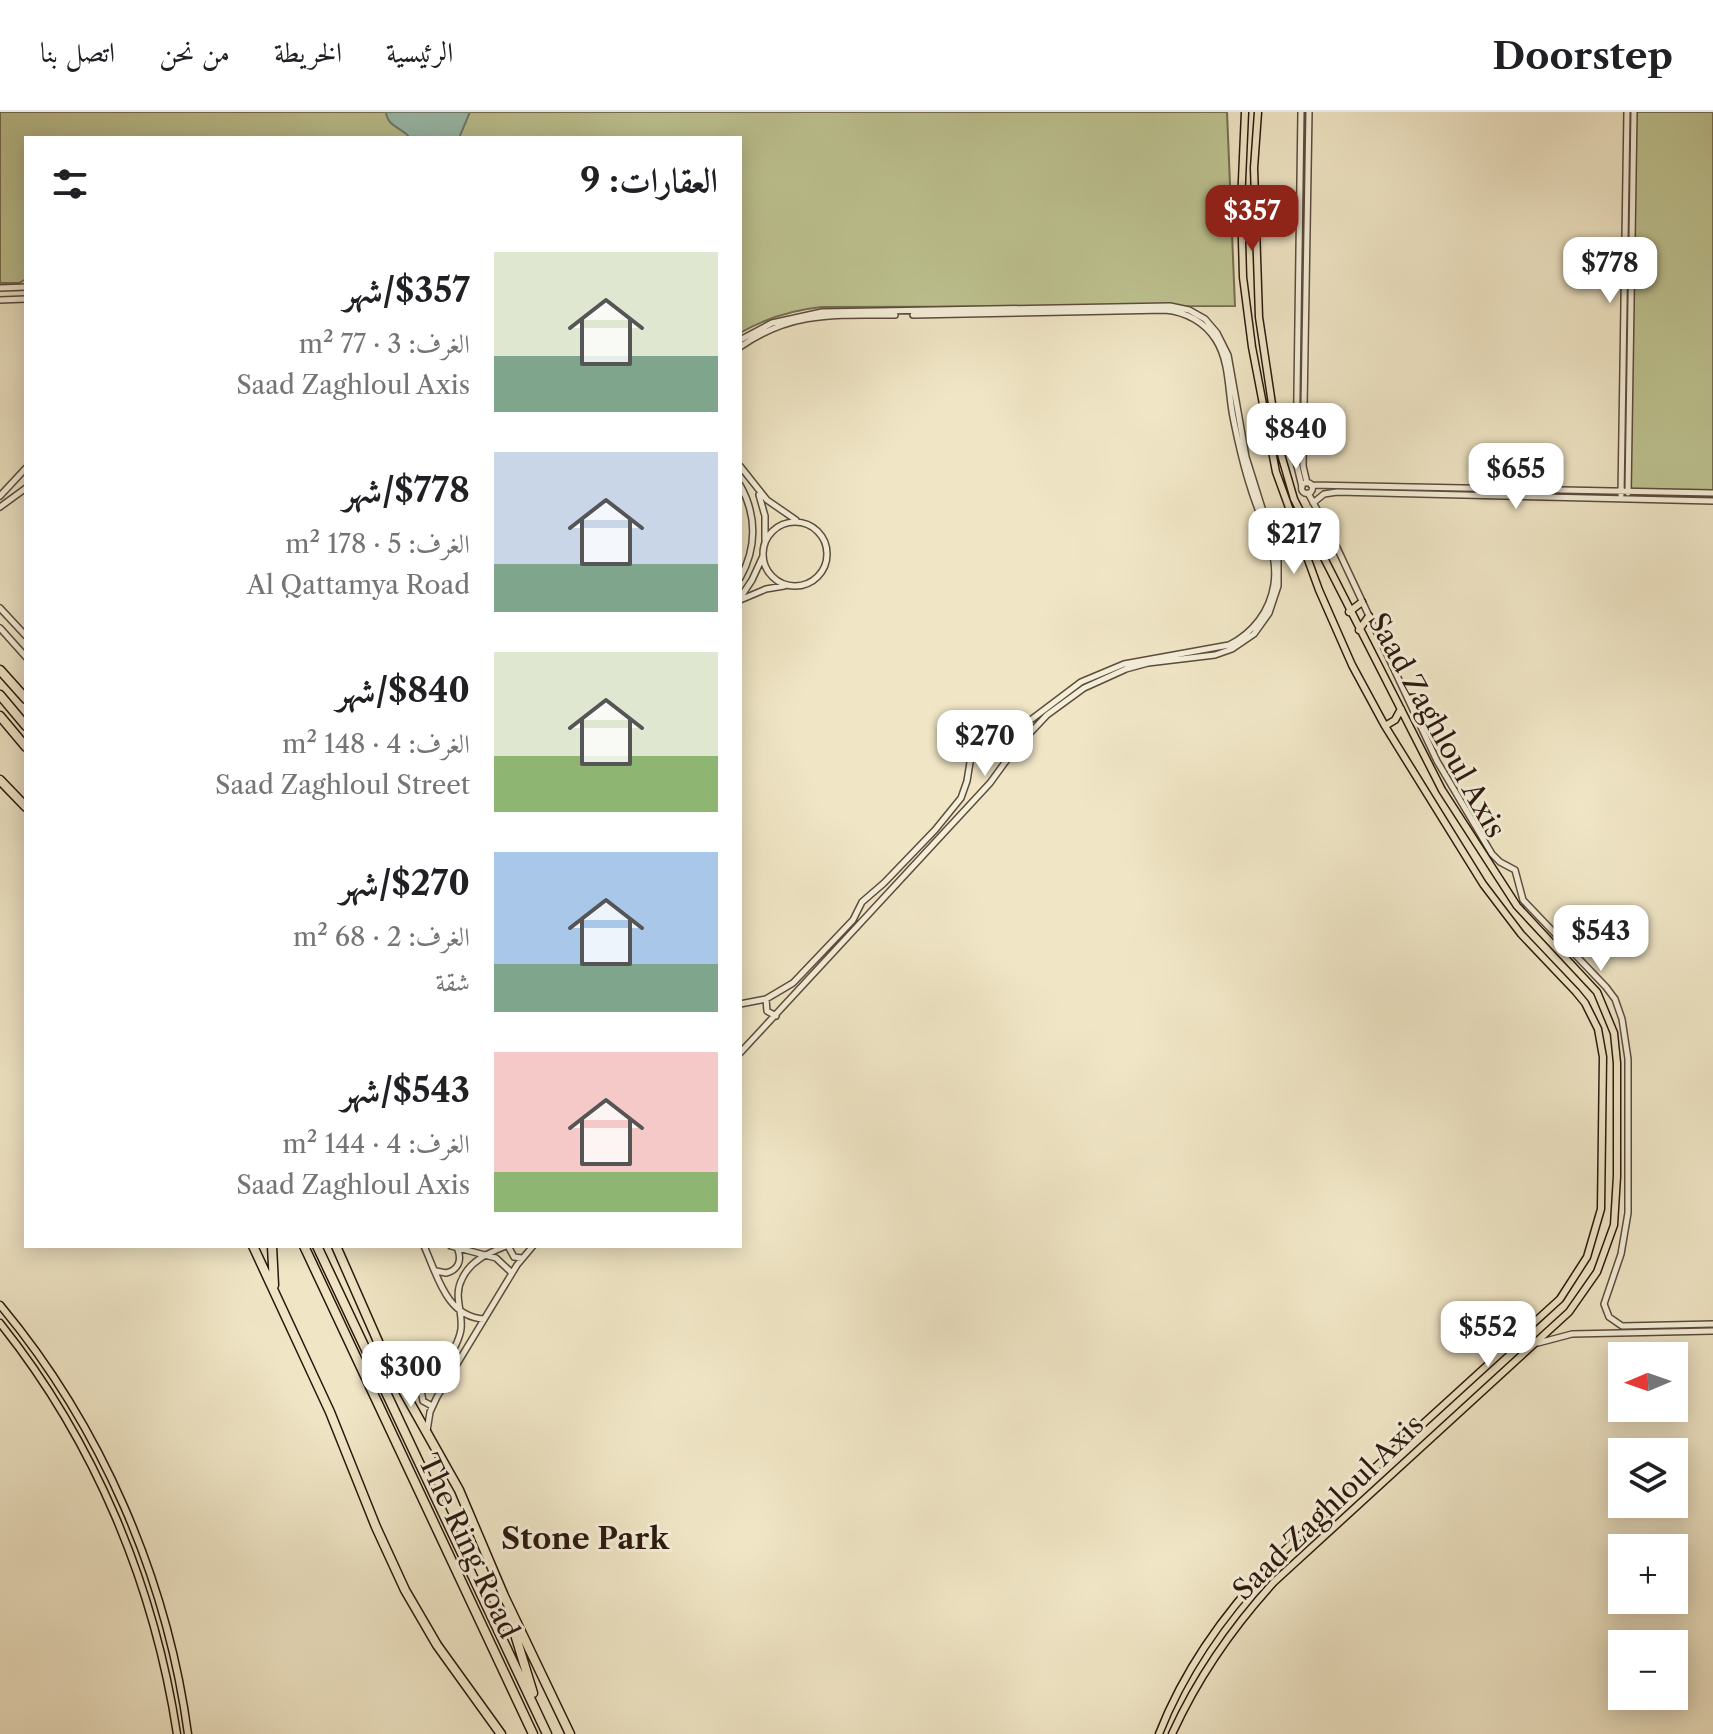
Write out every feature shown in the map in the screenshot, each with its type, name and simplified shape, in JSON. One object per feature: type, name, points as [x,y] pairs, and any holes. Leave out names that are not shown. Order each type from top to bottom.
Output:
[{"type":"highway","points":[[0,670],[24,697]]},
{"type":"highway","points":[[0,695],[24,724]]},
{"type":"highway","points":[[0,716],[24,744]]},
{"type":"highway","points":[[0,725],[24,744]]},
{"type":"highway","points":[[0,780],[24,805]]},
{"type":"highway","points":[[254,1248],[330,1412],[405,1590],[437,1645],[501,1734]]},
{"type":"highway","points":[[272,1248],[277,1296]]},
{"type":"highway","name":"The Ring Road","points":[[305,1248],[533,1734]]},
{"type":"highway","name":"The Ring Road","points":[[318,1248],[547,1734]]},
{"type":"highway","name":"The Ring Road","points":[[337,1248],[387,1362],[459,1490],[504,1596],[570,1734]]},
{"type":"highway","points":[[504,1596],[541,1721]]},
{"type":"main road","name":"Saad Zaghloul Axis","points":[[1172,1734],[1212,1659],[1267,1590],[1298,1558],[1569,1312],[1589,1286],[1604,1257],[1614,1225],[1617,1176],[1616,1048],[1610,1019],[1588,980],[1542,935],[1506,890],[1430,771],[1299,510],[1283,467],[1263,349],[1256,285],[1254,168],[1258,112]]},
{"type":"main road","name":"Saad Zaghloul Axis","points":[[1159,1734],[1172,1703],[1198,1657],[1248,1588],[1290,1545],[1560,1299],[1579,1272],[1593,1241],[1603,1192],[1601,1043],[1585,1003],[1495,901],[1385,726],[1352,665],[1319,590],[1283,494],[1270,448],[1245,303],[1241,177],[1243,115]]},
{"type":"main road","points":[[1242,236],[1250,238],[1255,233]]},
{"type":"main road","points":[[1319,590],[1326,583],[1334,582]]},
{"type":"main road","points":[[1349,612],[1362,602]]},
{"type":"main road","points":[[1359,630],[1369,616]]},
{"type":"main road","points":[[1385,726],[1395,720],[1401,709]]},
{"type":"main road","points":[[0,1305],[65,1396],[126,1512],[163,1614],[179,1677],[188,1734]]},
{"type":"main road","points":[[0,1323],[63,1413],[107,1496],[152,1619],[177,1734]]},
{"type":"main road","points":[[1502,1353],[1502,1362],[1509,1367]]},
{"type":"main road","points":[[1488,1366],[1498,1370],[1499,1378]]},
{"type":"street","points":[[1301,112],[1300,449],[1307,485],[1303,492],[1308,493],[1313,503],[1437,761],[1492,854],[1515,870],[1523,900],[1612,994],[1622,1019],[1627,1046],[1629,1194],[1624,1241],[1605,1297],[1607,1314],[1622,1326],[1713,1324]]},
{"type":"street","points":[[1300,449],[1309,112]]},
{"type":"street","points":[[1621,495],[1627,112]]},
{"type":"street","points":[[1628,495],[1634,112]]},
{"type":"street","points":[[0,288],[24,287]]},
{"type":"street","points":[[0,300],[24,299]]},
{"type":"street","points":[[742,345],[781,320],[822,312],[1170,306],[1194,312],[1217,333],[1229,360],[1249,467],[1277,551],[1278,586],[1269,613],[1254,634],[1232,649],[1215,655],[1148,663],[1126,669],[1084,688],[1047,715],[1024,738],[977,797],[742,1051]]},
{"type":"street","points":[[742,339],[792,321],[823,315],[1165,310],[1195,319],[1213,335],[1224,360],[1244,466],[1274,561],[1274,586],[1265,611],[1250,631],[1229,645],[1141,660],[1113,668],[1081,682],[1035,718],[1016,728],[991,733],[975,742],[961,798],[945,819],[862,902],[854,918],[788,987],[766,999],[742,1004]]},
{"type":"street","points":[[742,469],[777,509],[813,528],[826,547],[823,568],[814,579],[801,585],[766,589],[742,598]]},
{"type":"street","points":[[0,496],[24,470]]},
{"type":"street","points":[[1307,485],[1621,495]]},
{"type":"street","points":[[0,507],[24,489]]},
{"type":"street","points":[[742,490],[751,513],[753,536],[750,557],[742,574]]},
{"type":"street","points":[[742,596],[763,555],[765,516],[758,490]]},
{"type":"street","points":[[1313,503],[1324,494],[1337,492],[1713,493]]},
{"type":"street","points":[[1628,495],[1713,501]]},
{"type":"street","points":[[765,541],[782,524],[800,522]]},
{"type":"street","points":[[763,555],[773,577],[790,585]]},
{"type":"street","points":[[0,608],[24,634]]},
{"type":"street","points":[[0,628],[24,655]]},
{"type":"street","points":[[1016,728],[1024,738]]},
{"type":"street","points":[[966,785],[976,789],[977,797]]},
{"type":"street","points":[[1601,1000],[1612,994]]},
{"type":"street","points":[[766,999],[767,1011],[777,1016]]},
{"type":"street","points":[[425,1248],[446,1295],[459,1311],[484,1319]]},
{"type":"street","points":[[435,1270],[446,1273],[457,1268],[460,1261],[454,1248]]},
{"type":"street","points":[[454,1248],[501,1261],[512,1273]]},
{"type":"street","points":[[401,1386],[421,1390],[438,1375],[455,1346],[461,1327],[457,1293],[463,1277],[473,1264],[502,1248]]},
{"type":"street","points":[[508,1248],[514,1257],[522,1258]]},
{"type":"street","points":[[427,1436],[432,1406],[512,1273],[531,1248]]},
{"type":"street","points":[[461,1327],[471,1329],[474,1336]]},
{"type":"street","points":[[1537,1343],[1572,1334],[1713,1331]]},
{"type":"street","points":[[413,1372],[426,1376],[438,1375]]},
{"type":"street","points":[[421,1390],[423,1401],[432,1406]]},
{"type":"green space","points":[[0,112],[1227,112],[1235,306],[822,307],[780,316],[742,332],[742,136],[24,136],[24,280],[0,283]]},
{"type":"green space","points":[[1636,112],[1713,112],[1713,491],[1628,492]]},
{"type":"shaded area","points":[[386,112],[470,112],[460,136],[408,136],[387,117]]},
{"type":"district","name":"Stone Park","points":[[585,1539]]}]
